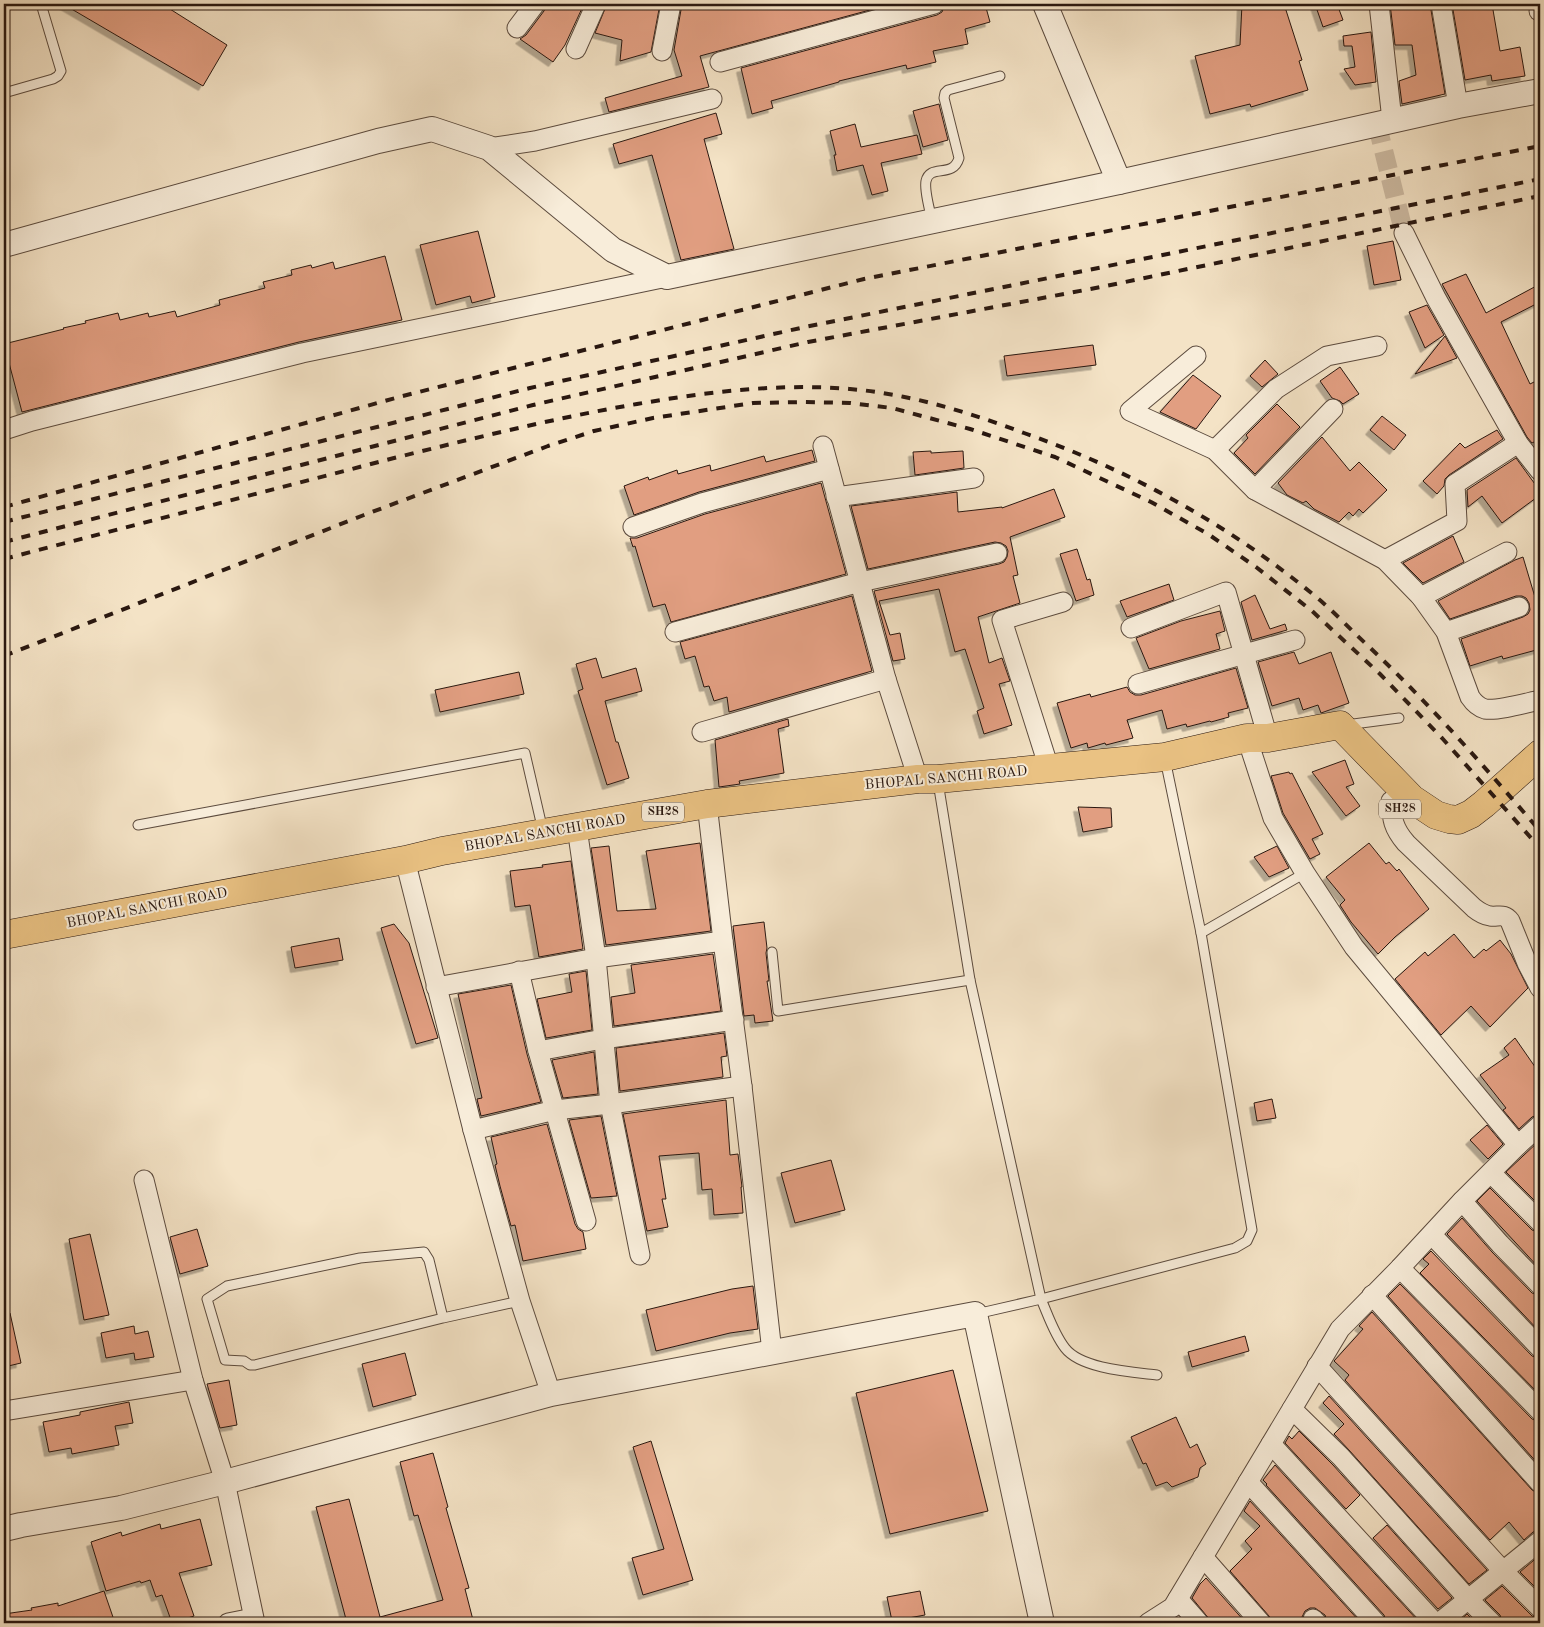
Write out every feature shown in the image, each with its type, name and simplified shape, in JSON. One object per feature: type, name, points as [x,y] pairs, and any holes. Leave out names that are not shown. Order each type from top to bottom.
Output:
[{"type":"main road","name":"BHOPAL SANCHI ROAD","points":[[4,935],[406,860],[442,851],[708,804],[928,779],[1165,757],[1258,738],[1334,727]]},
{"type":"main road","points":[[1334,727],[1412,799],[1436,815],[1449,819],[1458,820],[1471,814],[1540,754]]},
{"type":"main road","name":"SH28","points":[[1334,727],[1391,800],[1407,816],[1424,827],[1437,832],[1452,834],[1468,832],[1486,823],[1532,786]]},
{"type":"street","points":[[516,28],[535,4]]},
{"type":"street","points":[[576,49],[596,4]]},
{"type":"street","points":[[662,51],[670,4]]},
{"type":"street","points":[[720,62],[934,4]]},
{"type":"street","points":[[1045,4],[1119,182]]},
{"type":"street","points":[[1379,4],[1392,120]]},
{"type":"street","points":[[1440,4],[1458,106]]},
{"type":"street","points":[[4,430],[32,420],[302,353],[932,222],[1458,106],[1540,91]]},
{"type":"street","points":[[489,148],[535,141],[712,99]]},
{"type":"street","points":[[4,245],[378,140],[432,130],[489,148],[613,250],[667,277]]},
{"type":"street","points":[[1404,233],[1436,298],[1518,443],[1540,471]]},
{"type":"street","points":[[1215,450],[1276,389],[1327,356],[1376,346]]},
{"type":"street","points":[[1196,356],[1130,411],[1215,450],[1255,490],[1385,560],[1421,597],[1446,632],[1470,697],[1475,705],[1485,709],[1496,709],[1540,700]]},
{"type":"street","points":[[1255,490],[1333,409]]},
{"type":"street","points":[[1385,560],[1457,521],[1455,484],[1518,443]]},
{"type":"street","points":[[823,446],[886,679],[928,779]]},
{"type":"street","points":[[633,527],[702,503],[829,469]]},
{"type":"street","points":[[836,497],[974,478]]},
{"type":"street","points":[[1421,597],[1507,552]]},
{"type":"street","points":[[675,632],[860,582],[997,553]]},
{"type":"street","points":[[1131,628],[1226,592],[1244,655],[1273,818],[1354,948],[1518,1145]]},
{"type":"street","points":[[1049,768],[1002,620],[1063,602]]},
{"type":"street","points":[[1446,632],[1519,607]]},
{"type":"street","points":[[1138,684],[1295,640]]},
{"type":"street","points":[[702,732],[886,679]]},
{"type":"street","points":[[1391,800],[1392,818],[1397,832],[1406,842],[1482,914],[1507,917],[1540,988]]},
{"type":"street","points":[[708,804],[772,1352]]},
{"type":"street","points":[[577,828],[596,958],[610,1104],[640,1255]]},
{"type":"street","points":[[406,860],[473,1130],[520,1301],[551,1394]]},
{"type":"street","points":[[436,987],[596,958],[723,941]]},
{"type":"street","points":[[519,971],[538,1051],[586,1221]]},
{"type":"street","points":[[538,1051],[603,1039],[734,1020]]},
{"type":"street","points":[[473,1130],[555,1110],[742,1086]]},
{"type":"street","points":[[1148,1623],[1173,1607],[1340,1329],[1462,1201],[1540,1125]]},
{"type":"street","points":[[1491,1173],[1540,1222]]},
{"type":"street","points":[[144,1180],[193,1380],[225,1482],[254,1620],[228,1623]]},
{"type":"street","points":[[1462,1201],[1540,1285]]},
{"type":"street","points":[[1432,1234],[1540,1348]]},
{"type":"street","points":[[1400,1268],[1540,1411]]},
{"type":"street","points":[[1372,1296],[1540,1483]]},
{"type":"street","points":[[4,1529],[121,1508],[225,1482],[551,1394],[975,1314],[1042,1623]]},
{"type":"street","points":[[1317,1366],[1503,1571],[1540,1608]]},
{"type":"street","points":[[4,1411],[193,1380]]},
{"type":"street","points":[[1292,1409],[1341,1457],[1468,1599],[1492,1623]]},
{"type":"street","points":[[1271,1444],[1437,1623],[1540,1541]]},
{"type":"street","points":[[1248,1482],[1376,1623]]},
{"type":"street","points":[[1203,1557],[1261,1623]]},
{"type":"street","points":[[1178,1599],[1198,1623]]},
{"type":"lane","points":[[4,93],[53,79],[61,71],[42,4]]},
{"type":"lane","points":[[932,222],[926,180],[929,174],[951,169],[957,165],[959,158],[944,98],[945,93],[948,90],[1000,76]]},
{"type":"lane","points":[[1334,727],[1399,718]]},
{"type":"lane","points":[[138,825],[525,753],[543,834]]},
{"type":"lane","points":[[975,1314],[1041,1299],[1235,1248],[1247,1241],[1252,1230],[1201,932],[1165,757]]},
{"type":"lane","points":[[928,779],[970,980],[1041,1299],[1059,1340],[1066,1350],[1082,1361],[1105,1368],[1157,1375]]},
{"type":"lane","points":[[1201,932],[1305,872]]},
{"type":"lane","points":[[772,952],[778,1011],[970,980]]},
{"type":"lane","points":[[443,1318],[429,1260],[424,1252],[360,1258],[227,1286],[207,1299],[225,1360],[244,1361],[254,1365],[520,1301]]},
{"type":"building","points":[[63,4],[162,4],[227,45],[203,86]]},
{"type":"building","points":[[546,4],[584,4],[565,45],[553,62],[520,39],[526,35],[544,11]]},
{"type":"building","points":[[607,4],[660,4],[651,52],[620,61],[622,40],[595,33]]},
{"type":"building","points":[[682,4],[892,4],[700,56],[709,87],[609,112],[605,98],[682,76],[674,50]]},
{"type":"building","points":[[945,4],[985,4],[990,22],[965,29],[968,44],[933,51],[936,62],[907,69],[906,65],[839,81],[771,101],[773,108],[752,114],[741,68],[937,15],[942,12]]},
{"type":"building","points":[[1242,4],[1284,4],[1302,60],[1299,61],[1308,90],[1251,107],[1250,104],[1210,114],[1195,56],[1240,45]]},
{"type":"building","points":[[1315,4],[1337,4],[1343,20],[1323,27]]},
{"type":"building","points":[[1390,4],[1430,4],[1445,94],[1402,104],[1399,81],[1416,75],[1412,45],[1395,45]]},
{"type":"building","points":[[1452,4],[1492,4],[1500,51],[1520,47],[1525,76],[1492,81],[1491,75],[1465,80]]},
{"type":"building","points":[[1371,32],[1376,82],[1355,85],[1344,69],[1355,67],[1352,46],[1344,46],[1343,36]]},
{"type":"building","points":[[939,104],[948,140],[923,147],[913,111]]},
{"type":"building","points":[[716,113],[722,134],[704,139],[734,249],[681,260],[652,155],[619,164],[613,144]]},
{"type":"building","points":[[855,124],[861,147],[917,135],[922,154],[881,163],[888,191],[872,195],[863,165],[837,171],[834,155],[836,155],[830,131]]},
{"type":"building","points":[[478,231],[495,297],[472,303],[470,296],[436,305],[420,245]]},
{"type":"building","points":[[1393,241],[1401,280],[1374,285],[1367,246]]},
{"type":"building","points":[[385,256],[402,320],[299,342],[22,412],[4,344],[118,313],[120,320],[148,313],[149,317],[175,311],[177,317],[220,305],[219,300],[265,288],[263,282],[292,275],[291,270],[311,265],[312,268],[333,262],[335,269]]},
{"type":"building","points":[[1466,274],[1486,313],[1540,284],[1540,302],[1501,322],[1530,384],[1540,379],[1540,439],[1532,443],[1442,284]]},
{"type":"building","points":[[1427,305],[1444,335],[1425,348],[1409,312]]},
{"type":"building","points":[[1445,336],[1457,358],[1415,374]]},
{"type":"building","points":[[1093,345],[1096,365],[1007,376],[1004,356]]},
{"type":"building","points":[[1265,360],[1278,374],[1262,387],[1250,376]]},
{"type":"building","points":[[1340,367],[1359,394],[1343,404],[1332,398],[1320,381]]},
{"type":"building","points":[[1193,375],[1221,396],[1196,429],[1160,412]]},
{"type":"building","points":[[1277,404],[1300,427],[1255,474],[1234,453],[1248,438],[1246,435]]},
{"type":"building","points":[[1382,416],[1406,435],[1394,450],[1370,430]]},
{"type":"building","points":[[1497,430],[1503,439],[1449,475],[1445,479],[1444,486],[1437,494],[1423,481],[1460,443],[1465,448]]},
{"type":"building","points":[[1322,437],[1350,471],[1359,462],[1387,490],[1363,513],[1359,509],[1353,516],[1349,512],[1339,522],[1314,509],[1306,501],[1303,503],[1287,495],[1278,483]]},
{"type":"building","points":[[812,450],[815,461],[699,492],[634,515],[624,486],[648,477],[649,480],[677,470],[678,474],[710,465],[711,471],[764,456],[766,462]]},
{"type":"building","points":[[931,451],[931,453],[963,451],[964,468],[915,475],[913,452]]},
{"type":"building","points":[[1516,458],[1540,491],[1540,495],[1502,523],[1482,496],[1468,507],[1467,490]]},
{"type":"building","points":[[821,483],[846,574],[671,622],[665,604],[653,607],[635,546],[633,547],[630,538],[637,538],[705,514]]},
{"type":"building","points":[[1054,489],[1065,517],[1010,537],[1018,575],[1013,576],[1020,603],[978,617],[989,663],[1002,658],[1010,681],[999,684],[1012,725],[984,734],[977,711],[984,708],[965,649],[955,652],[939,589],[879,601],[890,635],[900,633],[905,659],[893,661],[874,591],[999,564],[1004,562],[1007,557],[1008,551],[1006,546],[995,542],[868,569],[851,506],[957,492],[958,512],[1002,508]]},
{"type":"building","points":[[1453,536],[1464,562],[1423,583],[1403,563]]},
{"type":"building","points":[[1077,549],[1087,580],[1090,579],[1094,595],[1076,601],[1060,554]]},
{"type":"building","points":[[1523,557],[1540,614],[1540,649],[1503,659],[1502,656],[1470,666],[1461,639],[1523,617],[1530,610],[1529,603],[1526,598],[1516,596],[1450,619],[1438,601]]},
{"type":"building","points":[[1169,584],[1174,600],[1127,617],[1120,601]]},
{"type":"building","points":[[1255,595],[1270,629],[1285,624],[1287,630],[1252,640],[1241,602]]},
{"type":"building","points":[[852,596],[872,671],[729,712],[727,697],[714,701],[709,686],[704,687],[695,656],[685,659],[680,642]]},
{"type":"building","points":[[1220,611],[1225,631],[1216,634],[1220,649],[1149,669],[1136,638],[1181,621]]},
{"type":"building","points":[[1294,652],[1299,664],[1331,652],[1349,703],[1321,713],[1318,705],[1303,710],[1299,698],[1272,706],[1258,662]]},
{"type":"building","points":[[596,658],[602,678],[636,668],[642,691],[605,701],[616,742],[618,742],[629,778],[607,785],[578,691],[583,689],[576,664]]},
{"type":"building","points":[[1236,668],[1248,708],[1228,713],[1229,717],[1211,722],[1187,727],[1186,724],[1167,729],[1162,710],[1127,720],[1133,738],[1088,748],[1087,743],[1071,748],[1057,703],[1090,694],[1091,697],[1127,687],[1135,695],[1141,695]]},
{"type":"building","points":[[519,672],[524,694],[440,712],[435,690]]},
{"type":"building","points":[[788,719],[789,726],[778,729],[784,773],[739,781],[740,784],[719,787],[715,740]]},
{"type":"building","points":[[1345,760],[1354,784],[1346,787],[1360,806],[1346,816],[1312,772]]},
{"type":"building","points":[[1289,772],[1290,774],[1292,773],[1323,834],[1312,839],[1320,854],[1310,859],[1283,813],[1271,776]]},
{"type":"building","points":[[1078,807],[1111,808],[1112,827],[1083,832]]},
{"type":"building","points":[[700,843],[711,931],[606,945],[591,848],[609,846],[617,911],[656,909],[646,851]]},
{"type":"building","points":[[1369,843],[1386,864],[1389,862],[1397,871],[1399,869],[1429,909],[1378,954],[1351,922],[1340,905],[1345,900],[1326,877]]},
{"type":"building","points":[[1277,846],[1289,868],[1269,877],[1254,857]]},
{"type":"building","points":[[571,861],[583,949],[539,957],[530,905],[515,907],[510,871]]},
{"type":"building","points":[[764,922],[769,981],[767,981],[773,1021],[755,1023],[754,1015],[744,1016],[733,926]]},
{"type":"building","points":[[394,924],[409,943],[438,1038],[416,1044],[381,928]]},
{"type":"building","points":[[1454,934],[1474,958],[1484,949],[1486,951],[1500,940],[1511,954],[1528,988],[1490,1027],[1471,1006],[1441,1035],[1395,979],[1425,952],[1428,956]]},
{"type":"building","points":[[339,938],[343,960],[295,968],[291,947]]},
{"type":"building","points":[[713,954],[721,1011],[614,1026],[611,997],[635,993],[631,965]]},
{"type":"building","points":[[586,971],[592,1030],[546,1038],[537,999],[572,992],[569,974]]},
{"type":"building","points":[[511,985],[527,1054],[541,1102],[481,1116],[477,1099],[482,1098],[458,994]]},
{"type":"building","points":[[724,1033],[727,1056],[721,1057],[723,1077],[620,1091],[616,1048]]},
{"type":"building","points":[[1515,1038],[1540,1074],[1540,1114],[1532,1117],[1519,1129],[1503,1110],[1506,1108],[1480,1075],[1509,1055],[1504,1048]]},
{"type":"building","points":[[594,1052],[598,1094],[563,1098],[552,1060]]},
{"type":"building","points":[[1272,1099],[1276,1118],[1257,1121],[1254,1103]]},
{"type":"building","points":[[726,1100],[730,1155],[738,1154],[743,1213],[714,1215],[712,1189],[702,1190],[699,1153],[659,1156],[666,1199],[662,1199],[668,1227],[647,1231],[623,1114]]},
{"type":"building","points":[[601,1116],[617,1196],[591,1198],[569,1120]]},
{"type":"building","points":[[547,1124],[575,1224],[583,1232],[586,1249],[523,1261],[515,1225],[511,1226],[500,1186],[491,1137]]},
{"type":"building","points":[[1487,1125],[1503,1144],[1488,1159],[1470,1140]]},
{"type":"building","points":[[1540,1140],[1540,1206],[1506,1172]]},
{"type":"building","points":[[831,1160],[845,1210],[795,1223],[781,1173]]},
{"type":"building","points":[[1490,1188],[1532,1230],[1540,1233],[1540,1269],[1477,1201]]},
{"type":"building","points":[[1462,1218],[1532,1293],[1540,1296],[1540,1332],[1447,1234]]},
{"type":"building","points":[[197,1229],[208,1266],[180,1274],[170,1237]]},
{"type":"building","points":[[90,1234],[109,1315],[84,1320],[69,1239]]},
{"type":"building","points":[[1431,1251],[1532,1356],[1540,1359],[1540,1395],[1420,1273],[1429,1264],[1423,1259]]},
{"type":"building","points":[[1400,1284],[1532,1419],[1540,1422],[1540,1466],[1388,1296]]},
{"type":"building","points":[[753,1286],[758,1329],[730,1333],[656,1351],[646,1310],[732,1289]]},
{"type":"building","points":[[1372,1312],[1532,1490],[1540,1494],[1540,1530],[1533,1532],[1524,1540],[1509,1522],[1490,1540],[1345,1380],[1349,1375],[1334,1361],[1363,1329],[1359,1326]]},
{"type":"building","points":[[10,1313],[21,1363],[4,1367],[4,1314]]},
{"type":"building","points":[[134,1326],[135,1334],[148,1331],[154,1357],[135,1360],[134,1353],[106,1358],[101,1333]]},
{"type":"building","points":[[1245,1336],[1249,1351],[1192,1367],[1188,1352]]},
{"type":"building","points":[[405,1353],[416,1395],[373,1407],[362,1364]]},
{"type":"building","points":[[953,1370],[988,1511],[890,1534],[856,1393]]},
{"type":"building","points":[[229,1380],[237,1425],[220,1428],[207,1384]]},
{"type":"building","points":[[1329,1396],[1487,1570],[1469,1584],[1334,1434],[1344,1424],[1323,1403]]},
{"type":"building","points":[[129,1402],[133,1423],[115,1426],[119,1445],[72,1454],[71,1448],[49,1452],[43,1422],[80,1415],[80,1412]]},
{"type":"building","points":[[1176,1417],[1190,1448],[1197,1444],[1206,1464],[1200,1468],[1198,1477],[1172,1487],[1167,1482],[1156,1486],[1146,1463],[1143,1464],[1131,1437]]},
{"type":"building","points":[[1299,1431],[1360,1495],[1346,1509],[1285,1443],[1289,1436],[1292,1439]]},
{"type":"building","points":[[651,1441],[693,1580],[643,1595],[632,1558],[664,1549],[633,1447]]},
{"type":"building","points":[[433,1453],[448,1507],[446,1508],[469,1588],[465,1589],[473,1620],[462,1623],[347,1623],[316,1507],[349,1499],[380,1617],[443,1600],[418,1515],[414,1516],[400,1462]]},
{"type":"building","points":[[1275,1465],[1420,1623],[1387,1623],[1384,1615],[1266,1485],[1263,1480]]},
{"type":"building","points":[[1250,1501],[1361,1623],[1328,1623],[1325,1615],[1315,1608],[1310,1608],[1305,1611],[1302,1617],[1303,1623],[1272,1623],[1269,1616],[1230,1571],[1252,1549],[1245,1541],[1260,1526],[1244,1511]]},
{"type":"building","points":[[200,1519],[212,1565],[179,1573],[194,1616],[172,1623],[162,1595],[156,1597],[150,1580],[106,1591],[91,1542],[121,1532],[122,1536],[160,1524],[161,1529]]},
{"type":"building","points":[[1387,1525],[1452,1598],[1438,1609],[1373,1538]]},
{"type":"building","points":[[1540,1555],[1540,1592],[1520,1572]]},
{"type":"building","points":[[1206,1578],[1246,1623],[1219,1623],[1213,1617],[1210,1620],[1192,1598]]},
{"type":"building","points":[[1502,1586],[1532,1616],[1540,1619],[1540,1623],[1503,1623],[1500,1615],[1485,1600]]},
{"type":"building","points":[[104,1591],[115,1623],[4,1623],[4,1614],[32,1610],[31,1608],[58,1603],[58,1606]]},
{"type":"building","points":[[920,1591],[925,1615],[892,1621],[887,1597]]},
{"type":"building","points":[[1467,1614],[1476,1623],[1457,1623]]},
{"type":"tunnel","points":[[1377,124],[1404,233]]},
{"type":"railway","points":[[4,507],[399,397],[864,279],[1540,146]]},
{"type":"railway","points":[[4,522],[530,388],[805,327],[1540,179]]},
{"type":"railway","points":[[4,542],[533,405],[808,342],[1101,287],[1540,196]]},
{"type":"railway","points":[[4,559],[394,458],[515,429],[637,404],[743,390],[797,387],[850,389],[895,395],[938,405],[1003,425],[1104,465],[1180,504],[1217,525],[1253,549],[1321,601],[1388,665],[1455,734],[1540,831]]},
{"type":"railway","points":[[4,656],[364,515],[548,446],[594,431],[653,418],[753,403],[850,403],[892,408],[970,429],[1055,457],[1151,502],[1208,534],[1256,567],[1312,611],[1380,674],[1442,738],[1540,848]]}]
